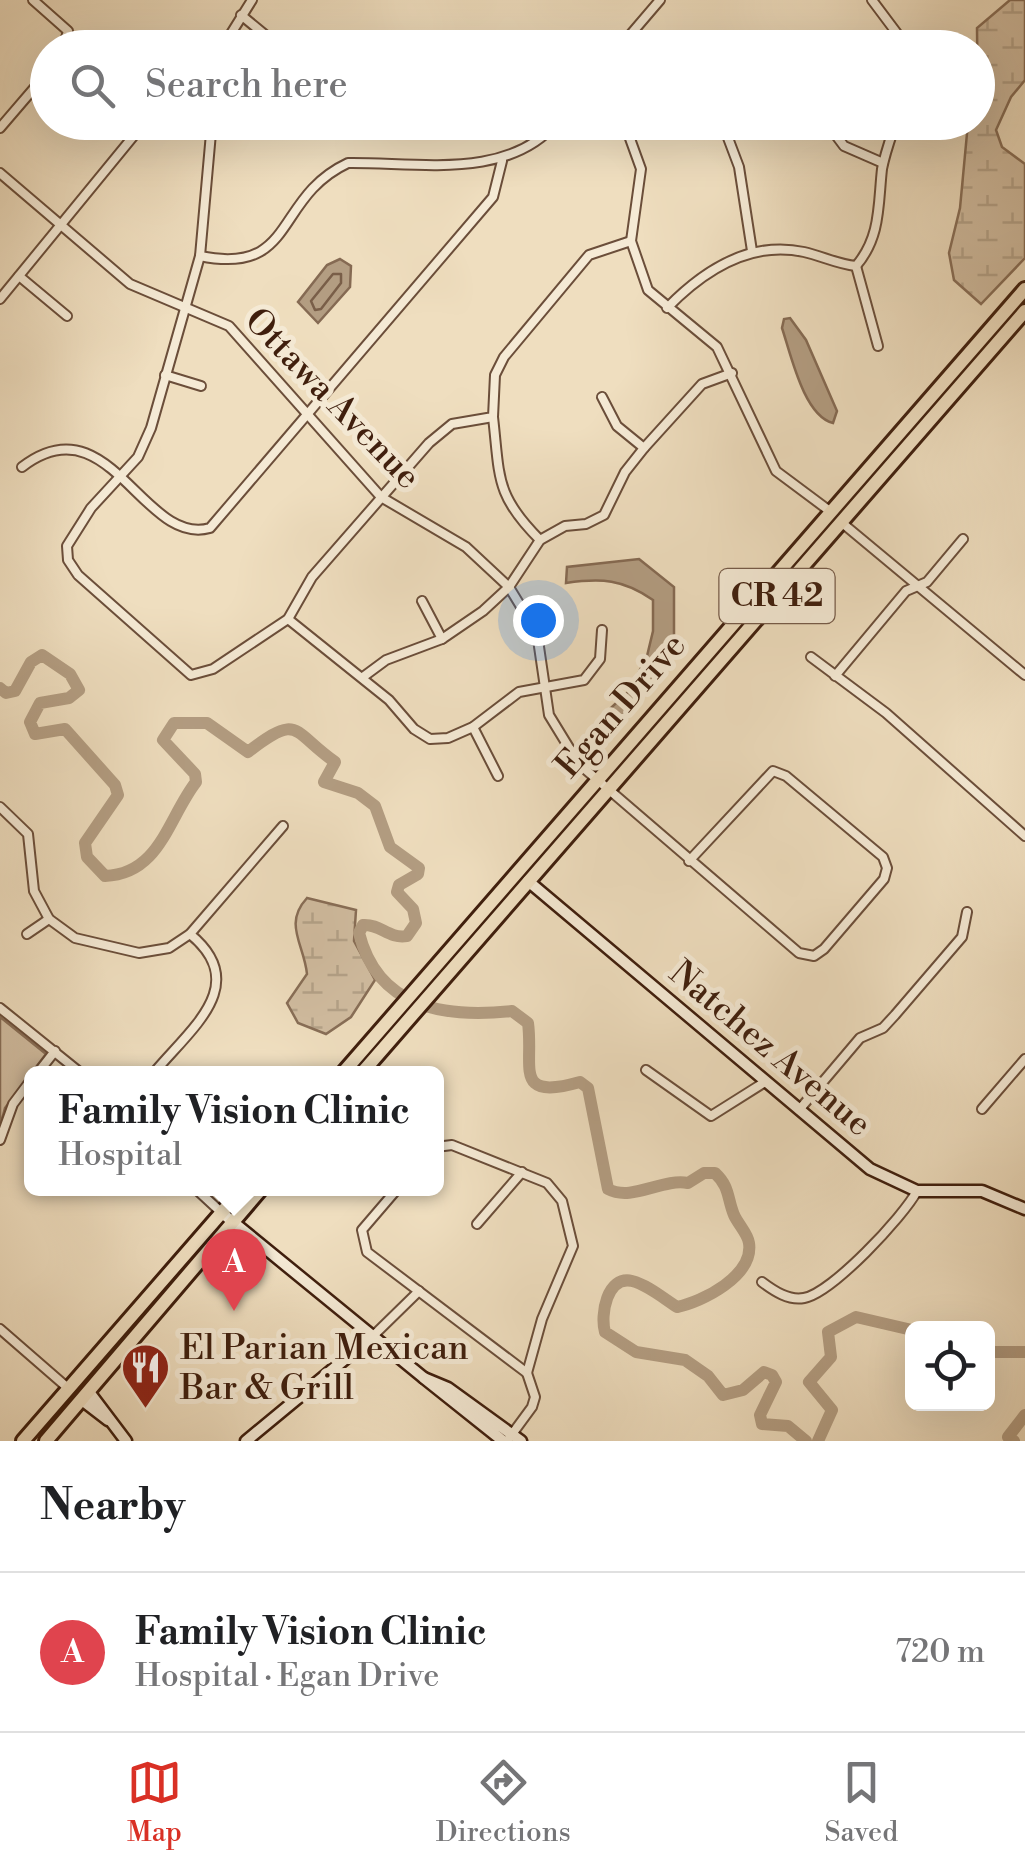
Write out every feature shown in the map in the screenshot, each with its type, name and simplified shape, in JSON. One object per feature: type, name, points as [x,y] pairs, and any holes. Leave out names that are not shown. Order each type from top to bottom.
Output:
[{"type":"highway","name":"Egan Drive","points":[[368,1066],[607,790],[1025,289]]},
{"type":"highway","name":"Egan Drive","points":[[349,1066],[596,781],[1025,312]]},
{"type":"highway","points":[[43,1441],[86,1396],[227,1217],[239,1196]]},
{"type":"highway","points":[[23,1441],[151,1294],[252,1196]]},
{"type":"highway","points":[[86,1396],[87,1380],[151,1294]]},
{"type":"highway","points":[[43,1441],[70,1400],[68,1389]]},
{"type":"street","points":[[33,0],[67,30]]},
{"type":"street","points":[[232,30],[252,0]]},
{"type":"street","points":[[634,30],[660,0]]},
{"type":"street","points":[[872,0],[895,30]]},
{"type":"street","points":[[240,15],[259,30]]},
{"type":"street","points":[[0,128],[30,93]]},
{"type":"street","points":[[0,300],[130,140]]},
{"type":"street","points":[[210,140],[200,256],[151,428],[122,479],[91,508],[67,546],[68,560],[78,575],[191,675],[214,669],[288,619],[312,577],[381,497],[452,424],[493,417]]},
{"type":"street","points":[[200,256],[224,261],[264,254],[307,191],[325,174],[348,163],[502,161],[530,149],[539,140]]},
{"type":"street","points":[[631,140],[641,169],[631,241],[648,290],[717,348],[732,372],[776,472],[836,517],[1025,675]]},
{"type":"street","points":[[728,140],[740,167],[752,251]]},
{"type":"street","points":[[840,140],[844,146],[883,163]]},
{"type":"street","points":[[856,266],[870,250],[876,233],[883,163],[890,140]]},
{"type":"street","points":[[22,467],[42,452],[62,446],[85,452],[183,529],[198,532],[221,520],[493,197],[502,161]]},
{"type":"street","name":"Ottawa Avenue","points":[[0,173],[130,284],[229,326],[381,497],[466,547],[508,587],[537,633],[542,690],[556,733],[596,781],[689,861],[799,953],[814,956],[884,879],[887,868],[869,846],[786,776],[772,771],[689,861]]},
{"type":"street","points":[[540,540],[509,509],[500,480],[493,417],[495,376],[504,357],[589,255],[631,241]]},
{"type":"street","points":[[667,308],[694,280],[752,251],[801,251],[856,266]]},
{"type":"street","points":[[856,266],[878,346]]},
{"type":"street","points":[[19,276],[67,316]]},
{"type":"street","points":[[363,677],[386,660],[442,639],[508,587],[540,540],[565,526],[586,524],[604,515],[625,472],[644,448],[702,384],[732,372]]},
{"type":"street","points":[[166,375],[201,386]]},
{"type":"street","points":[[602,398],[617,426],[644,448]]},
{"type":"street","points":[[835,676],[906,591],[919,586],[963,539]]},
{"type":"street","points":[[422,602],[442,639]]},
{"type":"street","points":[[288,619],[363,677],[414,729],[430,739],[448,738],[473,727],[510,696],[575,684],[591,674],[600,659],[602,630]]},
{"type":"street","points":[[811,657],[908,732],[1025,836]]},
{"type":"street","points":[[473,727],[498,776]]},
{"type":"street","points":[[0,807],[28,834],[34,891],[49,919],[74,938],[139,953],[168,948],[190,934],[283,826]]},
{"type":"street","name":"Natchez Avenue","points":[[528,881],[870,1169],[917,1191],[966,1189],[1004,1198],[1025,1209]]},
{"type":"street","points":[[798,1110],[860,1038],[883,1028],[962,937],[967,912]]},
{"type":"street","points":[[27,934],[49,919]]},
{"type":"street","points":[[160,1066],[212,1002],[220,979],[214,959],[190,934]]},
{"type":"street","points":[[0,1008],[72,1066]]},
{"type":"street","points":[[43,1066],[54,1051]]},
{"type":"street","points":[[982,1109],[1023,1064]]},
{"type":"street","points":[[646,1070],[711,1116],[765,1082]]},
{"type":"street","points":[[0,1140],[13,1104],[24,1090]]},
{"type":"street","points":[[444,1146],[452,1145],[522,1172],[547,1183],[558,1194],[573,1246],[542,1319],[528,1372]]},
{"type":"street","points":[[477,1224],[522,1172]]},
{"type":"street","points":[[762,1282],[776,1292],[799,1299],[818,1294],[871,1248],[917,1191]]},
{"type":"street","points":[[204,1196],[424,1378],[440,1383],[511,1439],[532,1407],[533,1384],[528,1372],[366,1252],[362,1230],[391,1196]]},
{"type":"street","points":[[246,1441],[373,1336],[419,1291]]},
{"type":"street","points":[[0,1329],[68,1389]]},
{"type":"street","points":[[0,1346],[10,1334]]},
{"type":"street","points":[[86,1396],[126,1441]]},
{"type":"green space","points":[[1010,0],[1025,0],[1025,80],[1011,97],[996,130],[1002,147],[1025,164],[1025,258],[981,304],[954,280],[949,253],[960,208],[966,140],[995,140],[995,30],[977,28]]},
{"type":"green space","points":[[307,898],[356,910],[354,941],[375,980],[351,1017],[326,1034],[298,1023],[287,1003],[307,974],[296,917]]},
{"type":"green space","points":[[0,1017],[46,1054],[37,1066],[24,1066],[24,1083],[5,1108],[0,1127]]},
{"type":"water","points":[[340,259],[351,266],[350,287],[318,323],[298,302],[327,265]]},
{"type":"water","points":[[790,318],[806,340],[837,411],[833,423],[814,409],[800,383],[782,328],[784,319]]},
{"type":"water","points":[[639,559],[674,587],[674,653],[640,699],[604,732],[598,720],[629,691],[647,656],[653,631],[653,600],[611,582],[566,583],[567,567]]},
{"type":"waterway","points":[[0,688],[6,693],[15,691],[31,662],[42,655],[70,674],[79,690],[69,698],[40,703],[30,722],[35,734],[65,729],[115,785],[118,795],[85,843],[87,857],[105,876],[124,873],[151,855],[196,782],[195,774],[163,740],[174,723],[207,723],[248,752],[277,732],[294,730],[335,762],[324,782],[358,793],[375,806],[390,847],[419,868],[418,874],[399,885],[397,892],[413,909],[416,923],[407,936],[369,925],[363,925],[359,933],[381,978],[417,1003],[462,1012],[512,1011],[528,1023],[529,1066],[535,1083],[558,1087],[580,1082],[588,1088],[608,1189],[627,1193],[688,1183],[704,1173],[715,1173],[726,1188],[734,1215],[749,1243],[748,1255],[735,1276],[700,1300],[677,1307],[644,1285],[623,1281],[607,1298],[605,1332],[636,1352],[685,1360],[708,1376],[723,1395],[743,1390],[764,1372],[772,1375],[776,1382],[760,1415],[762,1424],[788,1426],[806,1441]]},
{"type":"waterway","points":[[818,1441],[832,1410],[809,1382],[831,1357],[828,1332],[856,1317],[905,1328]]},
{"type":"waterway","points":[[995,1352],[1025,1352]]},
{"type":"waterway","points":[[1014,1441],[1008,1437],[1025,1415]]},
{"type":"place","name":"Family Vision Clinic","points":[[234,1311]]},
{"type":"place","name":"El Parian Mexican Bar & Grill","points":[[145,1410]]}]
